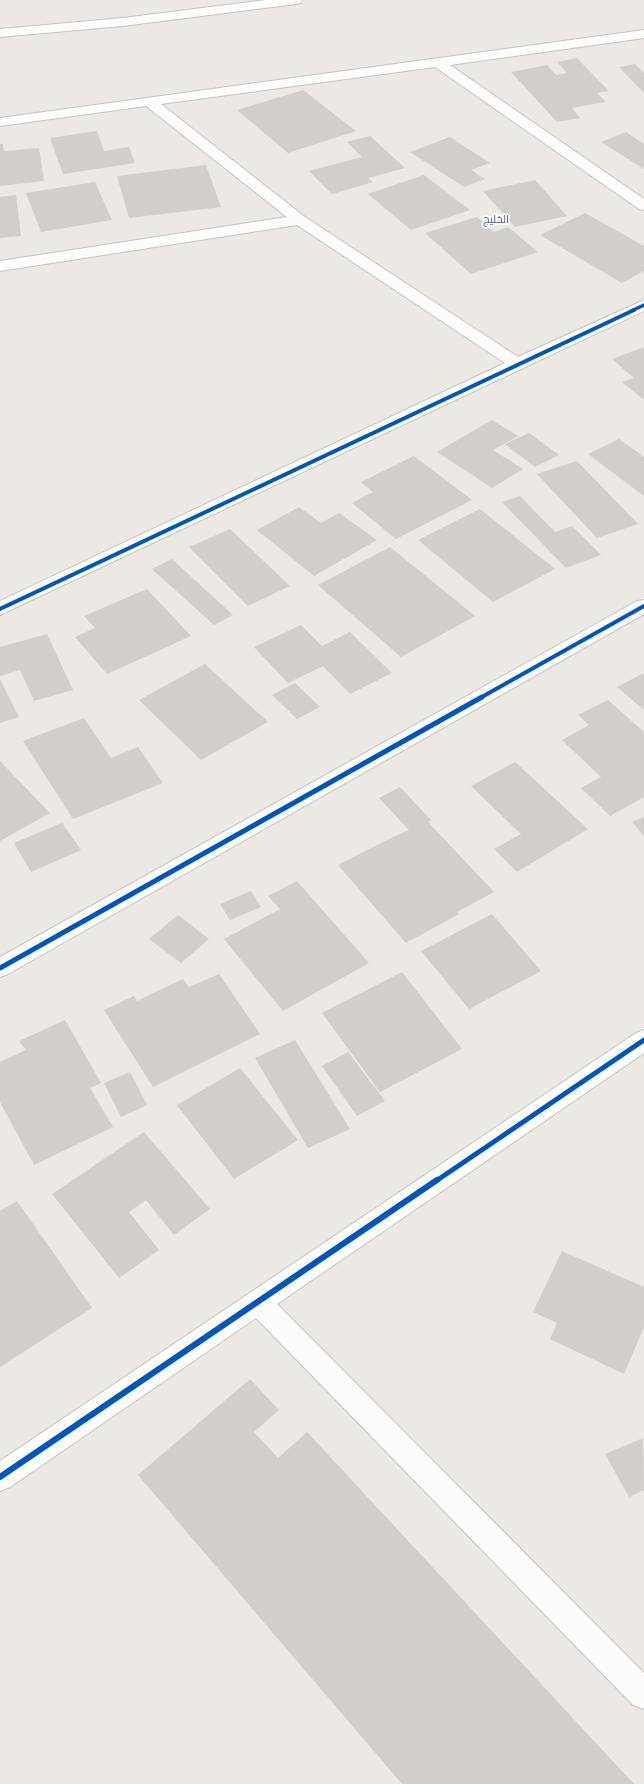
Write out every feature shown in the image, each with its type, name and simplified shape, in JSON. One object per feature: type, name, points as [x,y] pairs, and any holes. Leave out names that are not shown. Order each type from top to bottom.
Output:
[{"type":"street","points":[[0,33],[123,22],[296,0]]},
{"type":"street","points":[[0,122],[644,34]]},
{"type":"street","points":[[436,62],[644,206]]},
{"type":"street","points":[[148,101],[300,220],[517,364]]},
{"type":"street","points":[[0,266],[300,220]]},
{"type":"street","points":[[0,609],[644,305]]},
{"type":"street","points":[[0,968],[644,606]]},
{"type":"street","points":[[0,1477],[644,1040]]},
{"type":"street","points":[[258,1302],[644,1694]]},
{"type":"building","points":[[577,58],[609,91],[597,93],[606,102],[572,108],[580,118],[557,122],[511,72],[547,65],[556,75],[567,73],[557,62]]},
{"type":"building","points":[[635,64],[644,73],[644,93],[619,67]]},
{"type":"building","points":[[303,90],[356,131],[288,153],[237,110]]},
{"type":"building","points":[[97,131],[104,151],[129,147],[135,163],[63,174],[50,138]]},
{"type":"building","points":[[626,132],[644,144],[644,169],[601,142]]},
{"type":"building","points":[[370,136],[405,168],[368,178],[373,182],[332,194],[309,171],[362,157],[347,142]]},
{"type":"building","points":[[450,137],[490,163],[471,170],[485,179],[464,187],[410,152]]},
{"type":"building","points":[[0,144],[3,144],[4,151],[39,148],[44,181],[0,186]]},
{"type":"building","points":[[206,165],[221,207],[129,218],[117,176]]},
{"type":"building","points":[[424,175],[470,210],[411,230],[368,194]]},
{"type":"building","points":[[535,180],[567,216],[515,227],[483,191]]},
{"type":"building","points":[[95,182],[112,220],[41,232],[26,193]]},
{"type":"building","points":[[16,195],[21,236],[0,238],[0,197]]},
{"type":"building","points":[[585,213],[644,246],[644,271],[622,283],[540,235]]},
{"type":"building","points":[[477,217],[494,232],[508,227],[538,252],[471,274],[425,233]]},
{"type":"building","points":[[644,347],[644,400],[622,382],[634,378],[612,359]]},
{"type":"building","points":[[492,420],[518,436],[493,450],[523,469],[492,488],[437,452]]},
{"type":"building","points":[[529,433],[559,455],[535,467],[505,444]]},
{"type":"building","points":[[619,439],[644,457],[644,496],[588,454]]},
{"type":"building","points":[[414,456],[472,500],[396,539],[352,503],[373,492],[361,482]]},
{"type":"building","points":[[577,461],[638,524],[597,538],[537,474]]},
{"type":"building","points":[[520,496],[555,532],[572,526],[601,555],[566,568],[502,502]]},
{"type":"building","points":[[299,507],[321,523],[339,513],[377,540],[314,576],[257,530]]},
{"type":"building","points":[[480,509],[555,569],[493,602],[418,540]]},
{"type":"building","points":[[230,529],[290,586],[248,606],[189,547]]},
{"type":"building","points":[[390,547],[475,616],[401,657],[318,585]]},
{"type":"building","points":[[172,559],[233,615],[214,625],[152,569]]},
{"type":"building","points":[[147,589],[191,636],[107,674],[75,637],[95,628],[84,616]]},
{"type":"building","points":[[301,625],[322,646],[350,632],[392,673],[350,694],[323,666],[288,683],[254,647]]},
{"type":"building","points":[[47,634],[73,690],[34,701],[20,670],[0,676],[0,647]]},
{"type":"building","points":[[205,664],[268,722],[201,760],[139,700]]},
{"type":"building","points":[[644,673],[644,710],[617,687]]},
{"type":"building","points":[[0,679],[19,717],[0,723]]},
{"type":"building","points":[[295,683],[320,707],[297,719],[272,695]]},
{"type":"building","points":[[608,700],[644,732],[644,797],[610,816],[581,788],[601,777],[562,740],[589,725],[578,715]]},
{"type":"building","points":[[84,718],[111,758],[138,747],[163,783],[73,819],[23,741]]},
{"type":"building","points":[[0,761],[50,813],[0,841]]},
{"type":"building","points":[[515,762],[588,829],[517,872],[494,849],[521,834],[471,786]]},
{"type":"building","points":[[400,787],[431,820],[428,822],[494,892],[457,912],[459,914],[406,943],[338,865],[409,830],[379,798]]},
{"type":"building","points":[[644,817],[644,836],[632,822]]},
{"type":"building","points":[[62,823],[81,850],[31,872],[14,843]]},
{"type":"building","points":[[297,881],[369,963],[283,1011],[224,939],[280,909],[268,896]]},
{"type":"building","points":[[251,891],[261,907],[230,920],[220,904]]},
{"type":"building","points":[[492,914],[541,971],[469,1009],[421,951]]},
{"type":"building","points":[[178,915],[209,939],[181,963],[149,939]]},
{"type":"building","points":[[402,972],[462,1049],[380,1092],[322,1013]]},
{"type":"building","points":[[219,974],[260,1034],[153,1087],[104,1010],[134,996],[137,1001],[183,979],[189,987]]},
{"type":"building","points":[[65,1020],[101,1083],[90,1088],[113,1127],[34,1165],[0,1102],[0,1062],[26,1050],[19,1041]]},
{"type":"building","points":[[295,1040],[350,1129],[308,1148],[255,1058]]},
{"type":"building","points":[[348,1052],[385,1101],[357,1116],[322,1066]]},
{"type":"building","points":[[240,1068],[298,1140],[234,1179],[177,1105]]},
{"type":"building","points":[[130,1072],[147,1105],[121,1117],[104,1083]]},
{"type":"building","points":[[144,1132],[210,1209],[174,1235],[146,1200],[129,1212],[159,1250],[119,1278],[52,1194]]},
{"type":"building","points":[[17,1201],[92,1308],[0,1367],[0,1211]]},
{"type":"building","points":[[562,1251],[644,1287],[644,1327],[624,1374],[550,1339],[557,1323],[533,1312]]},
{"type":"building","points":[[250,1379],[279,1410],[254,1432],[278,1458],[307,1432],[634,1784],[402,1784],[138,1475]]},
{"type":"building","points":[[643,1438],[644,1490],[629,1497],[605,1454]]},
{"type":"cycle path","points":[[0,609],[644,305]]},
{"type":"cycle path","points":[[0,968],[644,606]]},
{"type":"cycle path","points":[[0,1477],[644,1040]]},
{"type":"district","name":"الخليج","points":[[496,220]]}]
